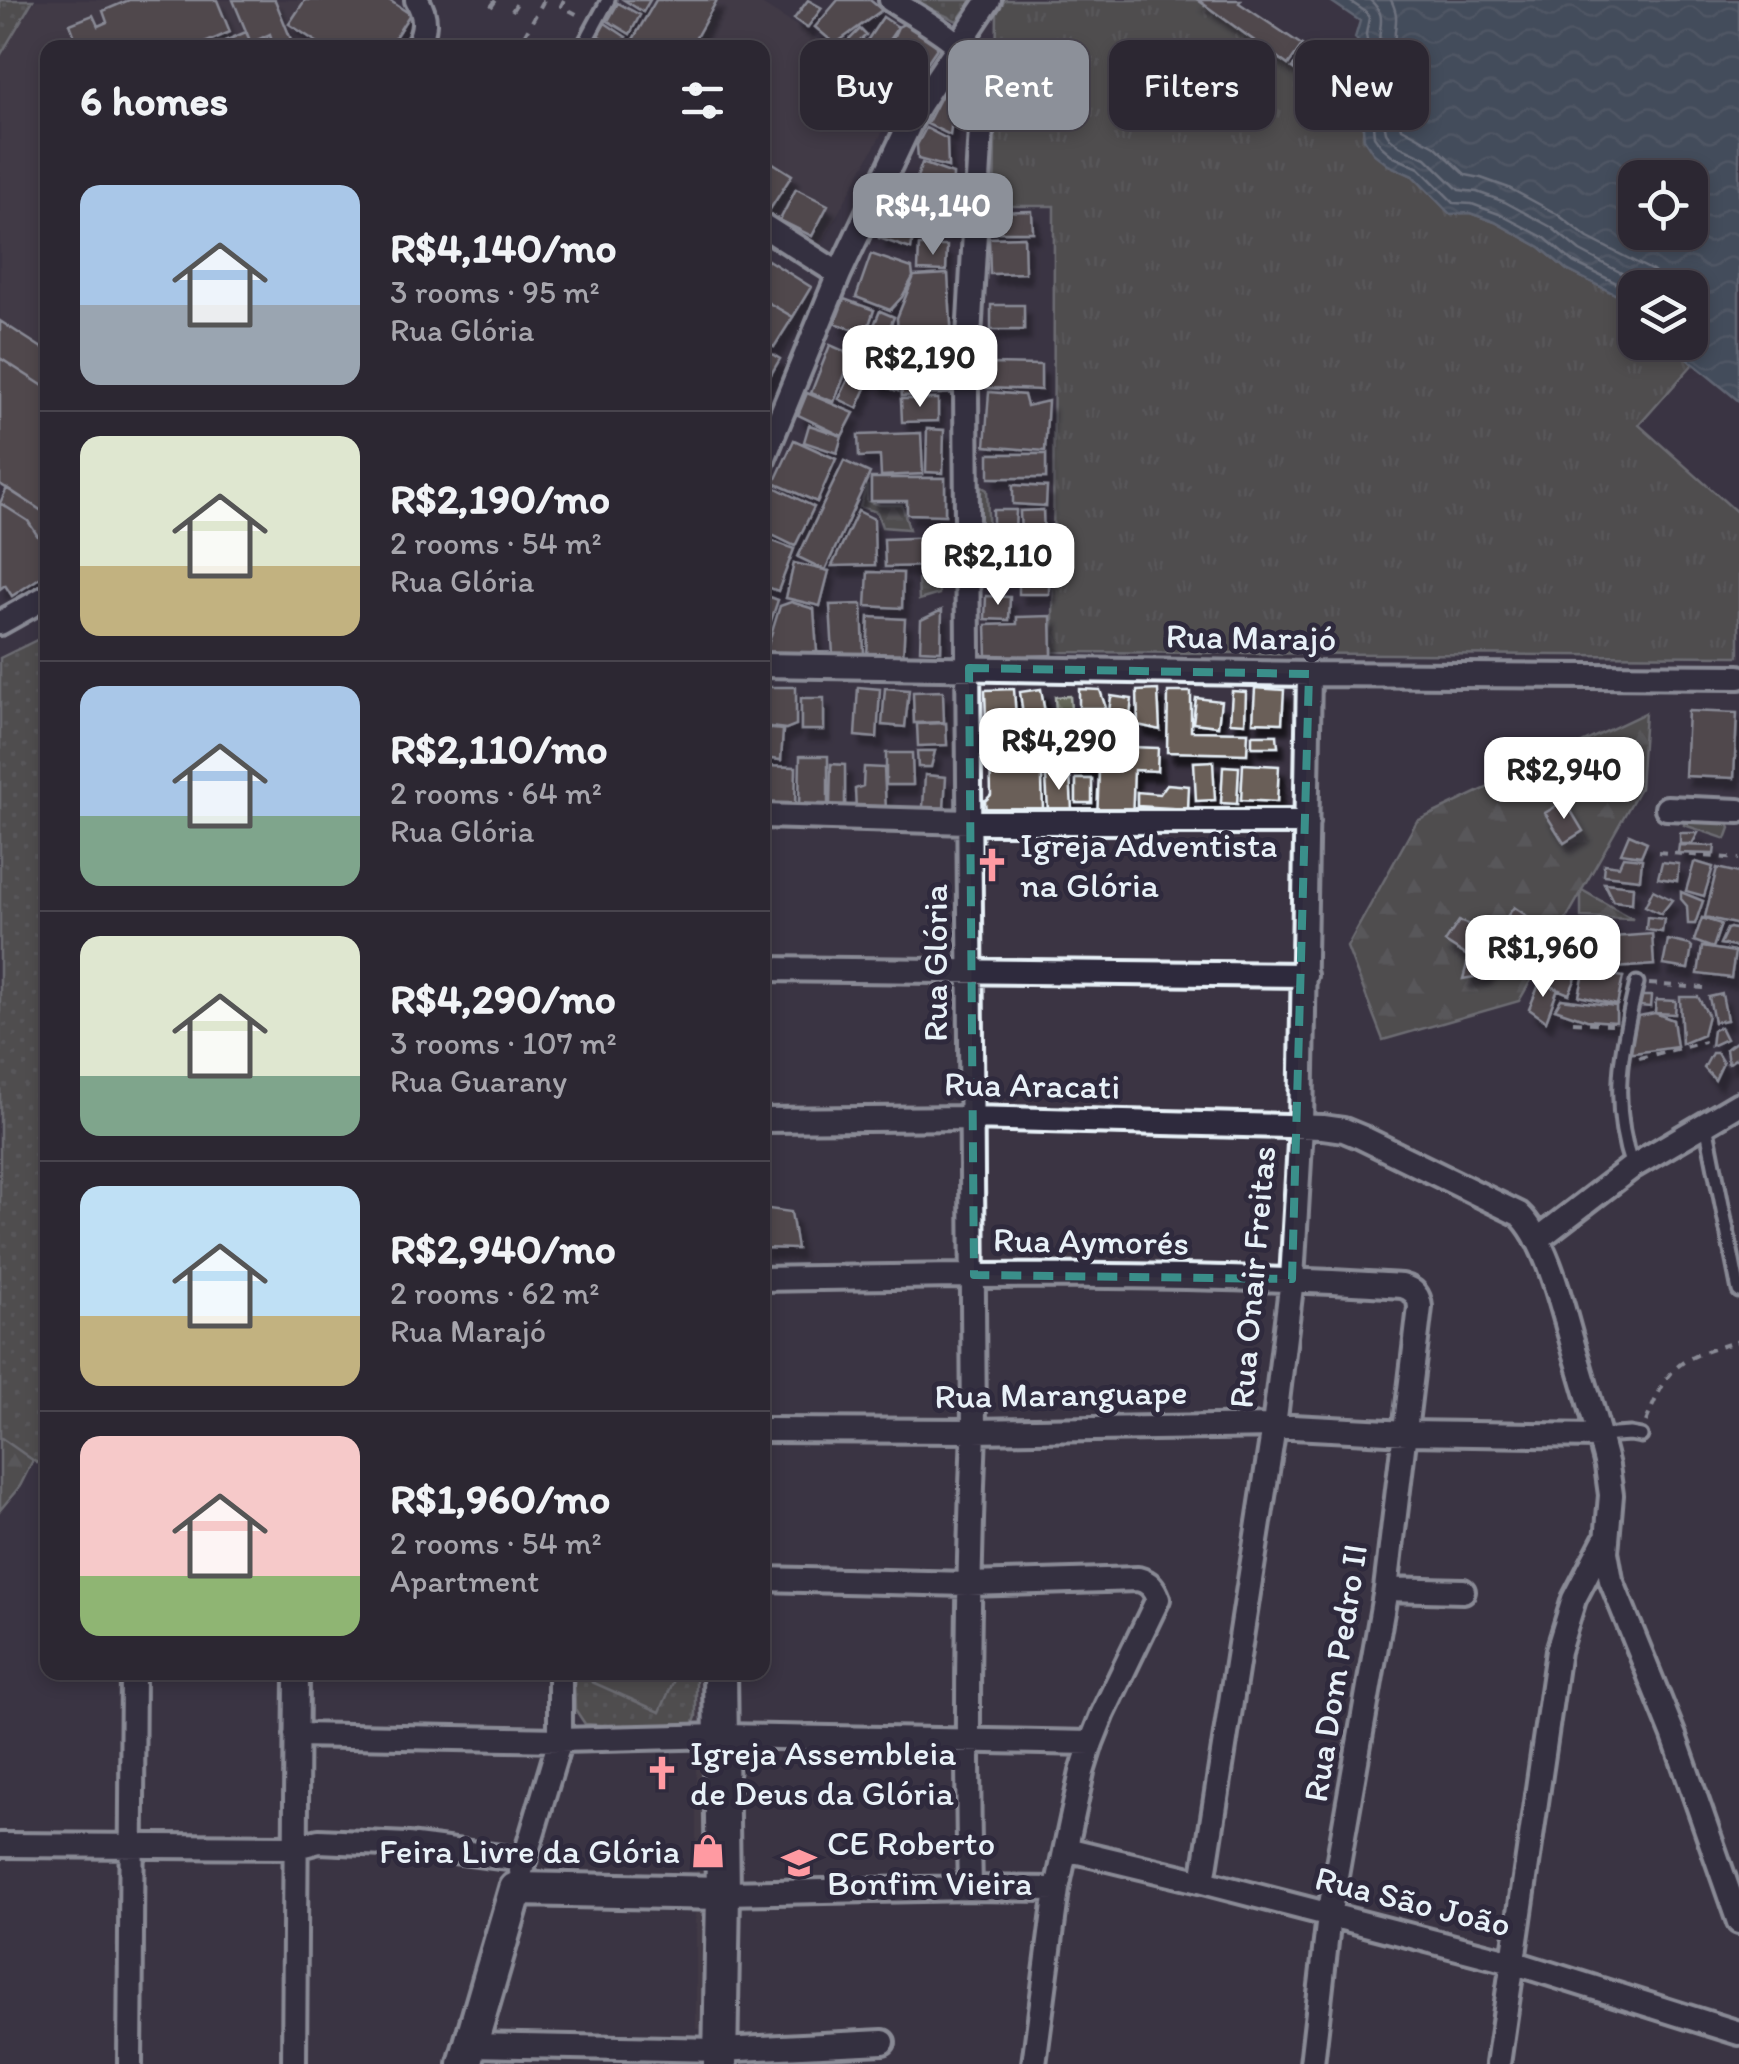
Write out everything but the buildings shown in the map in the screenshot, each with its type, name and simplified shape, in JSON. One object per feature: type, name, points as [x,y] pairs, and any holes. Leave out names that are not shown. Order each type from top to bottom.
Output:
[{"type":"street","points":[[417,0],[425,22],[420,40]]},
{"type":"street","points":[[891,0],[949,40]]},
{"type":"street","points":[[962,40],[990,0]]},
{"type":"street","points":[[770,441],[838,274],[918,106],[948,61]]},
{"type":"street","name":"Rua Glória","points":[[970,1888],[966,1741],[974,1275],[966,390],[981,130]]},
{"type":"street","points":[[770,230],[838,274]]},
{"type":"street","points":[[0,623],[40,603]]},
{"type":"street","name":"Rua Marajó","points":[[770,665],[1739,677]]},
{"type":"street","name":"Rua Onair Freitas","points":[[1203,1882],[1274,1426],[1292,1279],[1301,1126],[1310,674]]},
{"type":"street","points":[[1667,808],[1739,812]]},
{"type":"street","points":[[770,816],[969,822],[1308,822]]},
{"type":"street","points":[[770,969],[1305,975]]},
{"type":"street","points":[[1739,1104],[1632,1167],[1537,1240],[1556,1289],[1610,1481],[1606,1538],[1610,1580],[1674,1736],[1739,1922]]},
{"type":"street","name":"Rua Aracati","points":[[770,1120],[970,1118],[1334,1128],[1362,1137],[1519,1214],[1537,1240]]},
{"type":"street","name":"Rua Aymorés","points":[[770,1279],[974,1275],[1292,1279],[1402,1286],[1415,1294]]},
{"type":"street","name":"Rua Dom Pedro II","points":[[1312,2064],[1329,1916],[1386,1589],[1407,1433],[1420,1308],[1415,1294]]},
{"type":"street","name":"Rua Maranguape","points":[[770,1430],[1274,1426],[1600,1436]]},
{"type":"street","points":[[1498,2064],[1558,1650],[1574,1599],[1606,1538]]},
{"type":"street","points":[[770,1580],[968,1584],[1138,1579],[1147,1581],[1154,1589],[1158,1600],[1090,1742],[1057,1888],[1034,2064]]},
{"type":"street","points":[[1386,1589],[1464,1591]]},
{"type":"street","points":[[130,2064],[133,1680]]},
{"type":"street","points":[[294,2064],[298,1680]]},
{"type":"street","points":[[560,1680],[560,1740],[468,2055],[720,2057],[883,2042]]},
{"type":"street","points":[[720,1680],[720,2057]]},
{"type":"street","points":[[296,1735],[1090,1742]]},
{"type":"street","points":[[0,1845],[408,1845],[520,1874],[723,1893],[1057,1888]]},
{"type":"street","name":"Rua São João","points":[[1066,1849],[1512,1962],[1739,2033]]},
{"type":"lane","points":[[586,40],[608,0]]},
{"type":"lane","points":[[1632,1167],[1620,1116],[1620,1062],[1637,983]]},
{"type":"lane","points":[[1706,1124],[1739,1291]]},
{"type":"lane","points":[[1600,1436],[1641,1436]]},
{"type":"path","points":[[492,6],[496,0]]},
{"type":"path","points":[[512,10],[519,0]]},
{"type":"path","points":[[522,40],[544,0]]},
{"type":"path","points":[[564,0],[562,6],[595,24]]},
{"type":"path","points":[[1658,852],[1739,859]]},
{"type":"path","points":[[1637,983],[1704,988]]},
{"type":"path","points":[[1574,1022],[1627,1024]]},
{"type":"path","points":[[1620,1062],[1705,1042]]},
{"type":"path","points":[[1641,1436],[1670,1372],[1697,1354],[1739,1341]]},
{"type":"highlighted area","points":[[969,668],[1309,674],[1292,1279],[974,1275]]},
{"type":"shaded area","points":[[36,0],[389,0],[410,14],[393,40],[40,40],[40,347],[0,321],[0,53]]},
{"type":"shaded area","points":[[659,0],[755,0],[819,40],[800,40],[800,130],[884,130],[821,244],[790,238],[770,224],[770,40],[629,40]]},
{"type":"shaded area","name":"Feira Livre da Glória","points":[[696,1680],[719,1680],[719,2029],[696,2029]]},
{"type":"green space","points":[[0,0],[33,0],[0,56]]},
{"type":"green space","points":[[911,0],[972,0],[957,21]]},
{"type":"green space","points":[[1005,0],[1198,0],[1253,40],[1109,40],[1109,130],[1275,130],[1275,56],[1295,70],[1295,130],[1363,130],[1364,139],[1389,165],[1413,176],[1450,213],[1470,213],[1495,222],[1540,247],[1567,270],[1618,296],[1618,360],[1688,360],[1693,364],[1639,425],[1739,514],[1739,656],[1053,652],[1054,206],[994,206],[995,130],[1089,130],[1089,40],[997,40],[997,12]]},
{"type":"green space","points":[[974,482],[987,490],[990,565],[976,565]]},
{"type":"green space","points":[[867,485],[867,501],[902,505],[909,529],[882,527],[877,512],[860,507]]},
{"type":"green space","points":[[937,570],[939,594],[919,600],[918,579]]},
{"type":"green space","points":[[40,638],[37,1463],[0,1437],[0,658]]},
{"type":"green space","points":[[1070,696],[1074,750],[1058,743],[1055,697]]},
{"type":"green space","points":[[1645,713],[1640,788],[1582,890],[1633,919],[1581,917],[1581,893],[1519,1001],[1383,1040],[1347,947],[1417,821]]},
{"type":"green space","points":[[1686,818],[1726,820],[1730,828],[1726,839],[1684,825]]},
{"type":"green space","points":[[0,1436],[40,1446],[20,1486],[0,1510]]},
{"type":"green space","points":[[574,1680],[696,1680],[696,1717],[693,1725],[684,1730],[585,1724],[575,1709]]},
{"type":"green space","points":[[593,1680],[674,1680],[660,1712]]},
{"type":"water","points":[[1329,0],[1739,0],[1739,401],[1689,360],[1708,360],[1708,270],[1618,270],[1618,296],[1567,270],[1540,247],[1495,222],[1470,213],[1450,214],[1413,176],[1373,153],[1364,139],[1363,130],[1429,130],[1429,40],[1355,38],[1360,21]]},
{"type":"place","name":"Igreja Adventista na Glória","points":[[992,865]]},
{"type":"place","name":"Igreja Assembleia de Deus da Glória","points":[[662,1773]]},
{"type":"place","name":"Feira Livre da Glória","points":[[708,1851]]},
{"type":"place","name":"CE Roberto Bonfim Vieira","points":[[799,1863]]}]
